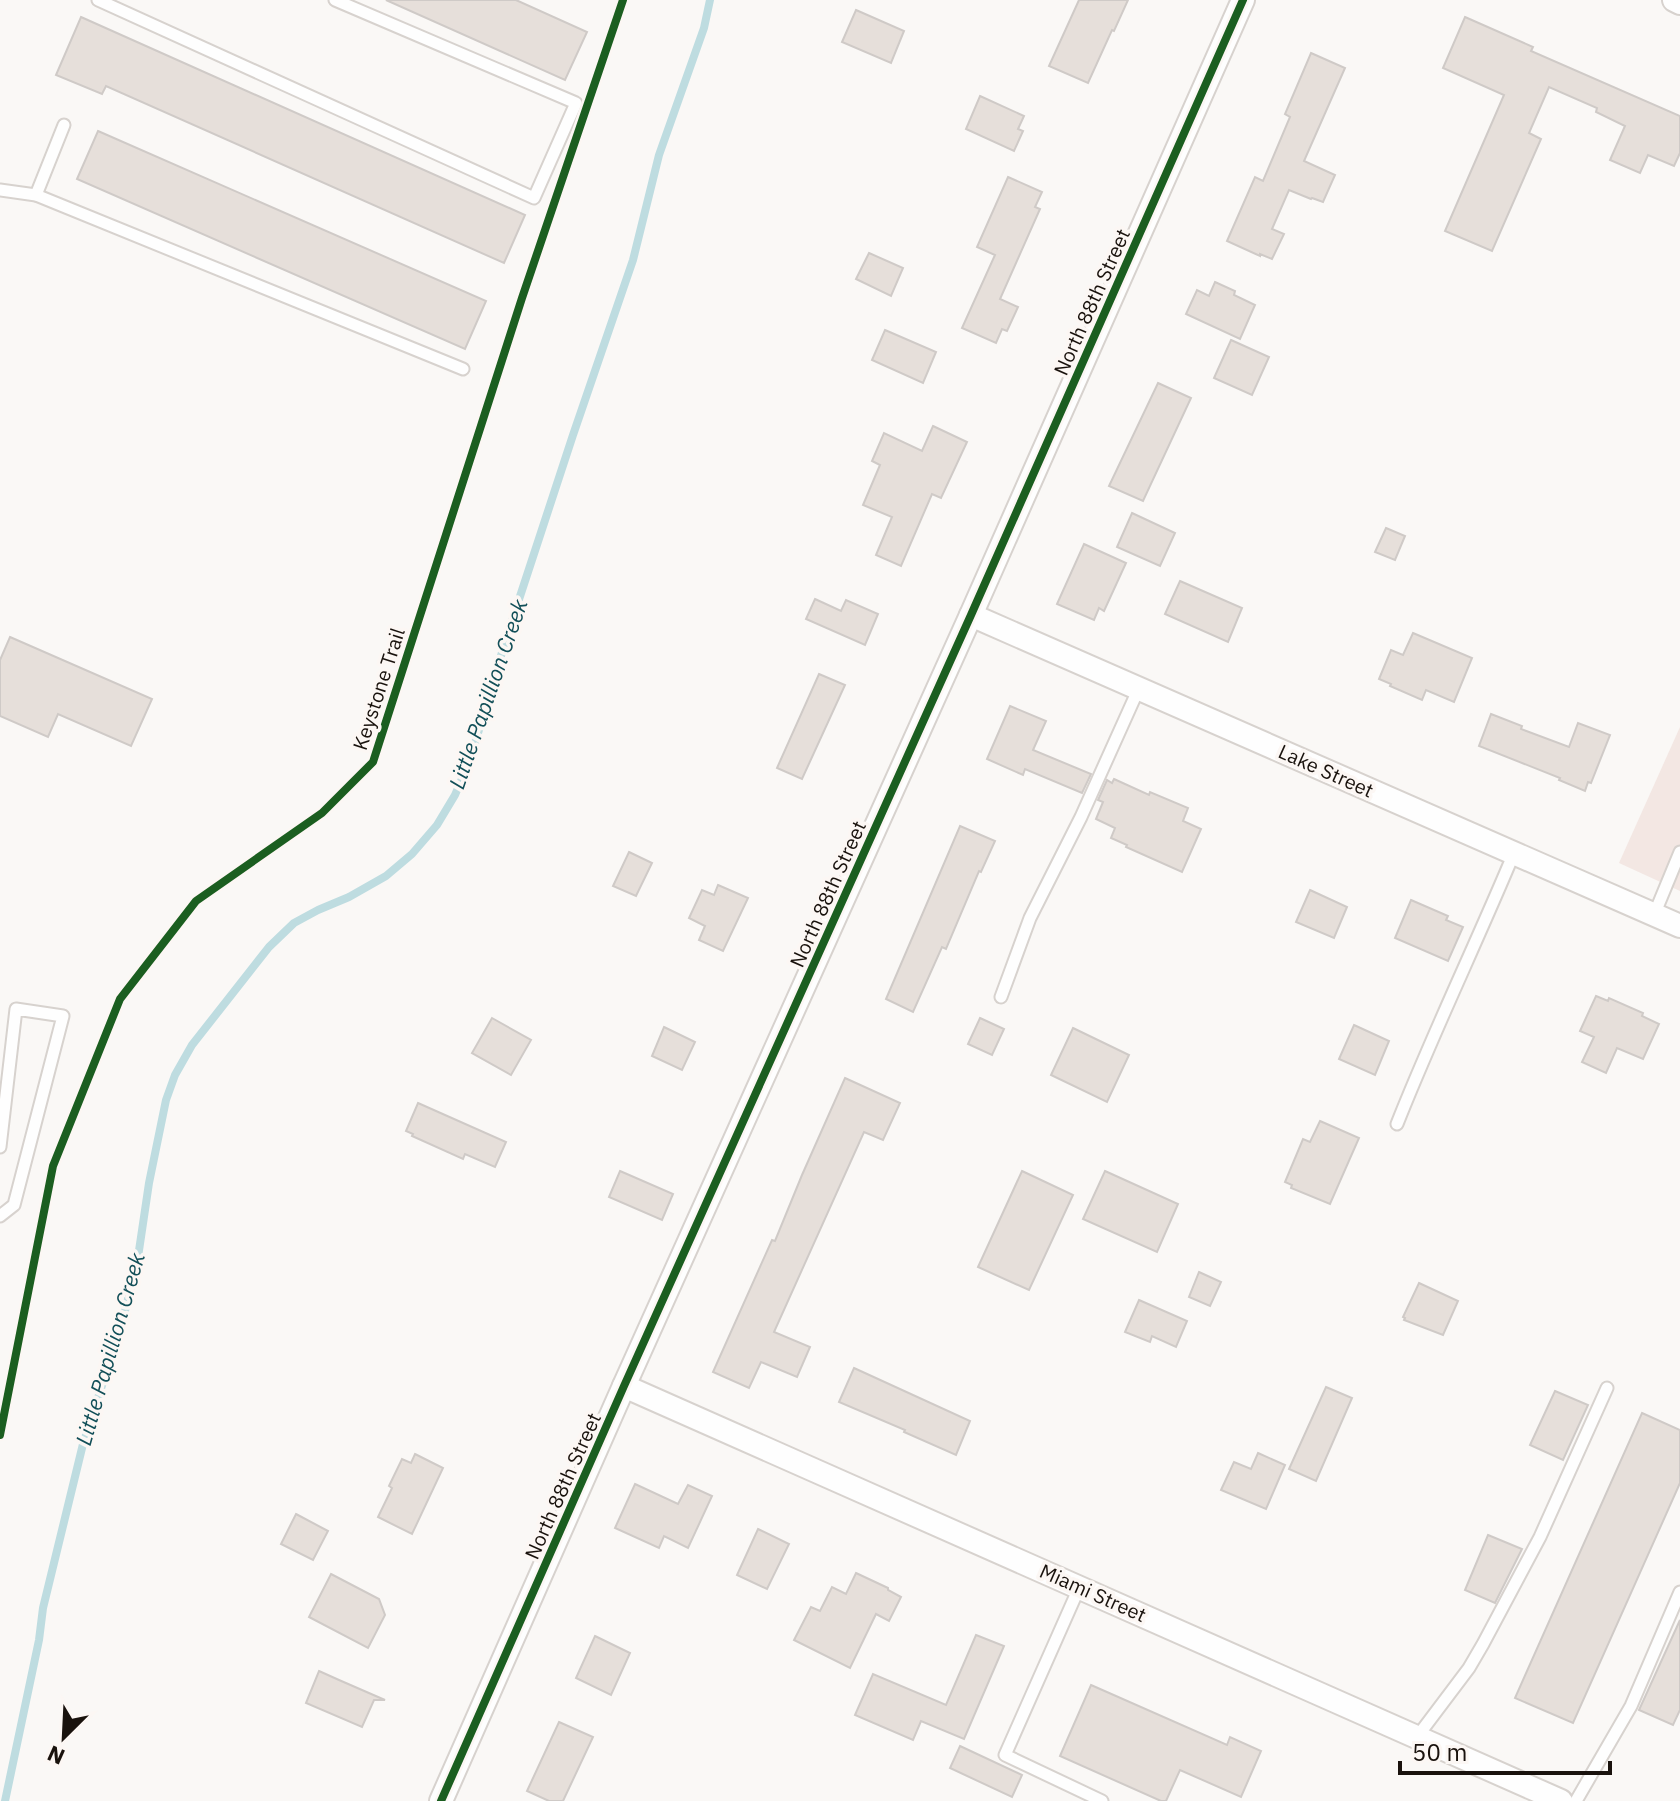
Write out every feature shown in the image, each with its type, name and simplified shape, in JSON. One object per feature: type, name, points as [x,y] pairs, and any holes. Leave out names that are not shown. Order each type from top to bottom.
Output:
[{"type":"street","name":"North 88th Street","points":[[441,1801],[1243,0]]},
{"type":"street","points":[[1674,0],[1680,3]]},
{"type":"street","name":"Lake Street","points":[[971,615],[1680,926]]},
{"type":"street","name":"Miami Street","points":[[624,1386],[1561,1801]]},
{"type":"lane","points":[[98,0],[534,198],[576,103],[335,0]]},
{"type":"lane","points":[[36,195],[64,125]]},
{"type":"lane","points":[[0,190],[36,195],[463,369]]},
{"type":"lane","points":[[1001,997],[1030,918],[1081,817],[1139,688]]},
{"type":"lane","points":[[1654,915],[1680,852]]},
{"type":"lane","points":[[1397,1124],[1428,1045],[1484,926],[1514,853]]},
{"type":"lane","points":[[0,1147],[16,1009],[63,1016],[14,1205],[0,1216]]},
{"type":"lane","points":[[1417,1737],[1469,1668],[1483,1644],[1540,1537],[1607,1388]]},
{"type":"lane","points":[[1079,1588],[1005,1755],[1102,1801]]},
{"type":"lane","points":[[1576,1801],[1631,1706],[1680,1592]]},
{"type":"shaded area","points":[[1680,727],[1680,891],[1619,863]]},
{"type":"building","points":[[386,0],[516,0],[587,32],[565,80]]},
{"type":"building","points":[[1079,0],[1128,0],[1088,83],[1049,66]]},
{"type":"building","points":[[856,10],[904,31],[891,63],[842,42]]},
{"type":"building","points":[[81,17],[525,215],[504,263],[106,86],[102,94],[56,75]]},
{"type":"building","points":[[1465,17],[1533,47],[1531,51],[1680,116],[1680,153],[1674,166],[1648,155],[1640,173],[1610,160],[1625,126],[1596,112],[1597,108],[1549,87],[1529,133],[1541,139],[1492,251],[1445,231],[1504,95],[1443,68]]},
{"type":"building","points":[[1311,53],[1345,68],[1304,161],[1335,175],[1323,202],[1289,190],[1272,229],[1284,234],[1272,259],[1227,241],[1255,177],[1263,181],[1290,117],[1285,114]]},
{"type":"building","points":[[980,96],[1024,116],[1018,129],[1023,131],[1014,151],[966,129]]},
{"type":"building","points":[[98,131],[486,301],[465,349],[77,179]]},
{"type":"building","points":[[1008,177],[1042,192],[1035,207],[1040,209],[1000,299],[1018,307],[1007,331],[1002,329],[996,343],[962,328],[995,255],[977,247]]},
{"type":"building","points":[[869,253],[903,268],[891,296],[856,279]]},
{"type":"building","points":[[1215,282],[1255,305],[1240,339],[1186,314],[1197,290],[1209,296]]},
{"type":"building","points":[[885,330],[936,352],[923,383],[872,360]]},
{"type":"building","points":[[1231,340],[1269,357],[1252,395],[1214,378]]},
{"type":"building","points":[[1158,383],[1191,398],[1143,501],[1109,486]]},
{"type":"building","points":[[933,426],[967,442],[941,498],[932,494],[901,566],[876,555],[892,517],[863,505],[880,465],[872,461],[884,433],[922,451]]},
{"type":"building","points":[[1132,513],[1175,533],[1160,566],[1117,547]]},
{"type":"building","points":[[1386,528],[1405,536],[1395,560],[1375,552]]},
{"type":"building","points":[[1084,544],[1126,563],[1104,611],[1099,608],[1094,620],[1057,604]]},
{"type":"building","points":[[1180,581],[1242,608],[1228,642],[1165,614]]},
{"type":"building","points":[[815,599],[841,611],[846,600],[878,614],[865,645],[806,619]]},
{"type":"building","points":[[1413,633],[1472,658],[1454,702],[1426,690],[1422,700],[1379,679],[1391,650],[1403,655]]},
{"type":"building","points":[[10,637],[152,699],[131,746],[58,714],[48,737],[0,716],[0,660]]},
{"type":"building","points":[[819,674],[845,685],[802,779],[777,768]]},
{"type":"building","points":[[1010,706],[1046,721],[1033,750],[1091,774],[1082,793],[1025,769],[1023,775],[987,759]]},
{"type":"building","points":[[1491,714],[1569,747],[1578,723],[1610,735],[1585,791],[1479,746]]},
{"type":"building","points":[[1114,779],[1188,808],[1183,821],[1201,829],[1182,872],[1111,838],[1115,828],[1096,819],[1103,802],[1098,800],[1107,780],[1112,783]]},
{"type":"building","points":[[960,826],[995,841],[946,949],[942,947],[913,1012],[886,999]]},
{"type":"building","points":[[629,852],[652,863],[636,896],[613,886]]},
{"type":"building","points":[[718,885],[748,898],[723,951],[699,940],[705,926],[689,918],[702,890],[714,895]]},
{"type":"building","points":[[1310,890],[1347,907],[1334,938],[1296,922]]},
{"type":"building","points":[[1411,900],[1448,916],[1446,920],[1463,927],[1448,961],[1395,938]]},
{"type":"building","points":[[1596,996],[1608,1001],[1609,998],[1643,1013],[1642,1016],[1659,1024],[1643,1059],[1617,1048],[1606,1073],[1582,1062],[1594,1037],[1580,1031]]},
{"type":"building","points":[[492,1018],[531,1040],[511,1075],[472,1053]]},
{"type":"building","points":[[980,1018],[1004,1029],[992,1055],[968,1044]]},
{"type":"building","points":[[1354,1025],[1389,1041],[1375,1075],[1339,1059]]},
{"type":"building","points":[[664,1027],[695,1042],[682,1070],[652,1056]]},
{"type":"building","points":[[1073,1028],[1129,1055],[1107,1102],[1051,1075]]},
{"type":"building","points":[[845,1078],[900,1103],[883,1140],[864,1132],[774,1332],[810,1347],[797,1377],[761,1362],[749,1388],[713,1372],[772,1240],[775,1241]]},
{"type":"building","points":[[418,1103],[506,1142],[495,1167],[465,1154],[463,1159],[412,1136],[406,1131]]},
{"type":"building","points":[[1320,1121],[1359,1138],[1330,1204],[1291,1188],[1292,1185],[1285,1182],[1303,1139],[1310,1142]]},
{"type":"building","points":[[620,1171],[673,1194],[662,1220],[609,1197]]},
{"type":"building","points":[[1022,1171],[1073,1195],[1029,1290],[978,1267]]},
{"type":"building","points":[[1105,1171],[1178,1204],[1157,1252],[1083,1219]]},
{"type":"building","points":[[1199,1272],[1221,1282],[1210,1306],[1189,1297]]},
{"type":"building","points":[[1419,1283],[1458,1301],[1443,1335],[1404,1320]]},
{"type":"building","points":[[1139,1300],[1187,1321],[1176,1347],[1152,1336],[1150,1342],[1125,1332]]},
{"type":"building","points":[[854,1368],[970,1421],[956,1455],[839,1402]]},
{"type":"building","points":[[1326,1387],[1352,1398],[1316,1481],[1289,1469]]},
{"type":"building","points":[[1555,1391],[1588,1405],[1563,1460],[1530,1445]]},
{"type":"building","points":[[1642,1413],[1680,1430],[1680,1483],[1573,1723],[1515,1698]]},
{"type":"building","points":[[1258,1453],[1285,1465],[1266,1509],[1221,1490],[1234,1462],[1251,1469]]},
{"type":"building","points":[[415,1454],[443,1468],[412,1534],[378,1517],[402,1459],[411,1463]]},
{"type":"building","points":[[635,1484],[678,1504],[688,1485],[712,1496],[688,1548],[664,1536],[659,1548],[615,1528]]},
{"type":"building","points":[[296,1514],[328,1531],[313,1560],[281,1544]]},
{"type":"building","points":[[758,1529],[789,1544],[767,1589],[737,1575]]},
{"type":"building","points":[[1488,1535],[1522,1549],[1495,1603],[1465,1590]]},
{"type":"building","points":[[856,1573],[901,1597],[889,1621],[876,1614],[850,1668],[794,1640],[811,1607],[820,1611],[832,1587],[846,1594]]},
{"type":"building","points":[[331,1574],[379,1599],[385,1615],[368,1648],[309,1617]]},
{"type":"building","points":[[1680,1620],[1680,1710],[1673,1725],[1639,1710]]},
{"type":"building","points":[[976,1635],[1004,1646],[964,1739],[921,1721],[913,1740],[855,1715],[873,1674],[946,1705]]},
{"type":"building","points":[[595,1636],[630,1653],[611,1695],[576,1678]]},
{"type":"building","points":[[319,1671],[385,1700],[374,1700],[362,1727],[306,1703]]},
{"type":"building","points":[[1091,1685],[1227,1745],[1230,1737],[1261,1751],[1241,1797],[1180,1770],[1166,1801],[1161,1801],[1060,1756]]},
{"type":"building","points":[[559,1722],[593,1737],[563,1801],[549,1801],[527,1791]]},
{"type":"building","points":[[960,1746],[1022,1775],[1012,1797],[950,1768]]},
{"type":"waterway","name":"Little Papillion Creek","points":[[5,1801],[43,1608],[83,1444],[120,1330],[137,1264],[149,1183],[166,1100],[175,1075],[192,1045],[269,947],[294,923],[386,876],[412,854],[437,825],[455,795],[470,760],[506,639],[633,260],[659,155],[704,28],[710,0]]},
{"type":"cycle path","name":"Keystone Trail","points":[[0,1435],[53,1166],[120,999],[196,901],[322,813],[373,762],[522,298],[623,0]]},
{"type":"cycle path","points":[[441,1801],[1243,0]]}]
